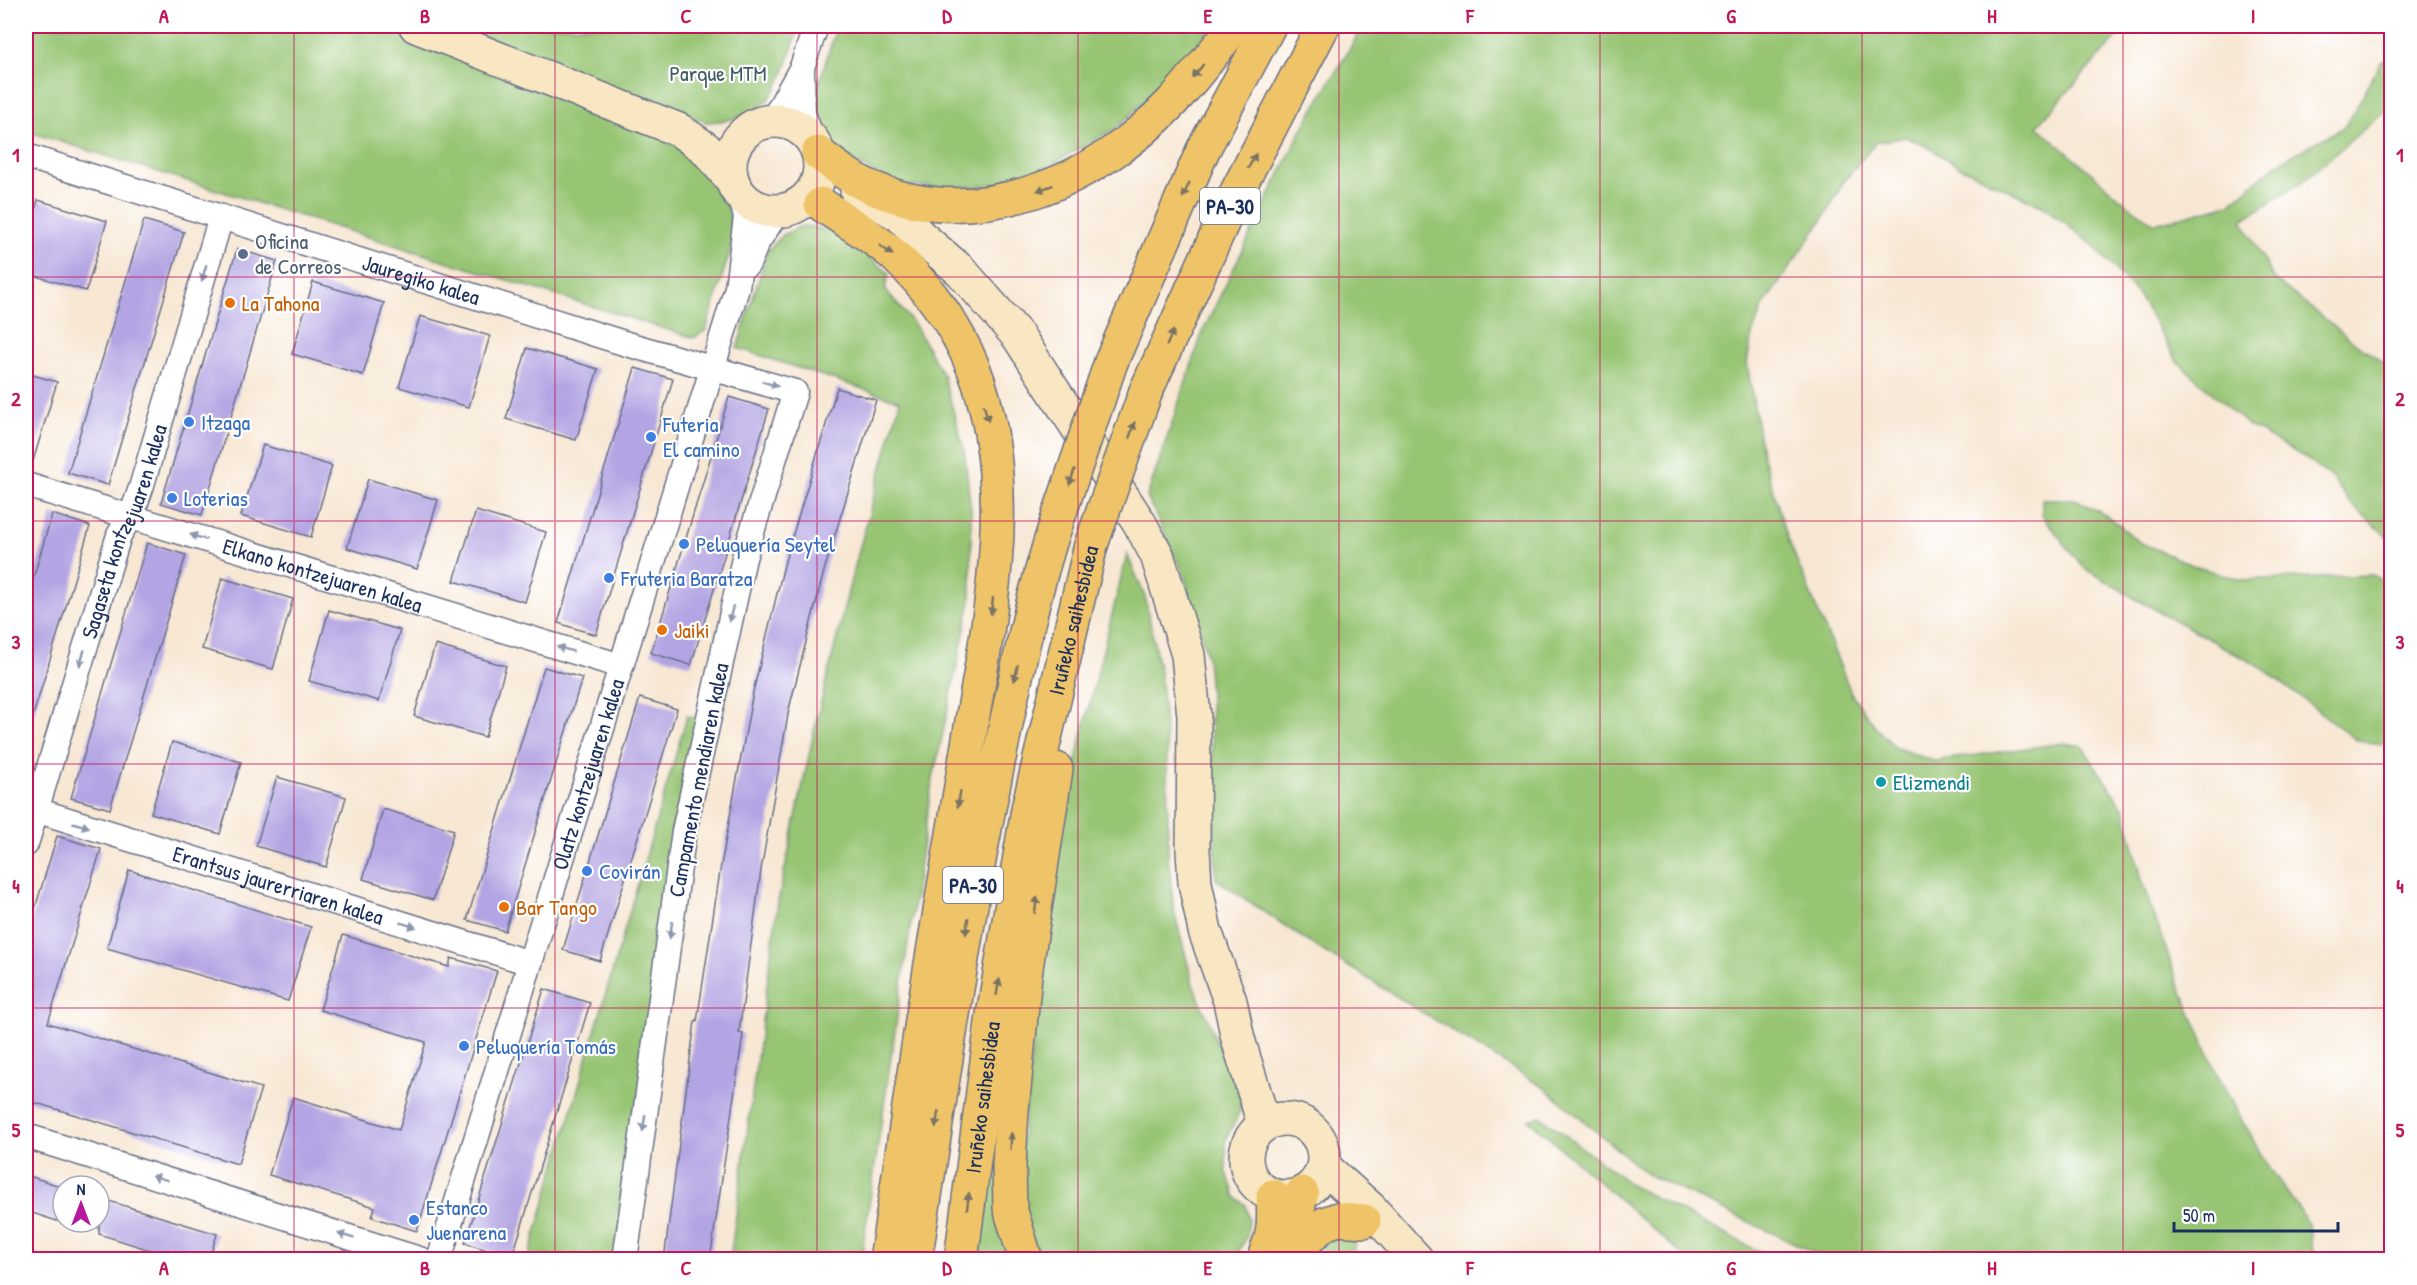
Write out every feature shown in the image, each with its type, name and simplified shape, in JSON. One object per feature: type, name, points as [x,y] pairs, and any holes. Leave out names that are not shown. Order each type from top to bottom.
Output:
[{"type":"highway","points":[[817,155],[860,183],[912,200],[949,205],[1001,201],[1046,188],[1094,165],[1145,126],[1171,103],[1235,26]]},
{"type":"highway","name":"Iruñeko saihesbidea","points":[[915,1260],[977,864],[1017,669],[1042,563],[1111,362],[1203,150],[1269,26]]},
{"type":"highway","name":"Iruñeko saihesbidea","points":[[961,1260],[993,1015],[1028,809],[1091,545],[1146,391],[1234,197],[1323,26]]},
{"type":"highway","points":[[801,205],[894,255],[927,291],[955,330],[974,368],[993,450],[997,541],[992,606],[938,920],[886,1260]]},
{"type":"highway","points":[[977,694],[1042,563]]},
{"type":"highway","points":[[1026,1260],[1010,1208],[1009,1165],[1012,1110],[1025,975],[1050,817],[1077,605]]},
{"type":"highway","points":[[1263,1260],[1273,1238],[1275,1224],[1303,1185]]},
{"type":"highway","points":[[1285,1260],[1303,1185]]},
{"type":"highway","points":[[1285,1260],[1324,1224],[1338,1219],[1364,1221]]},
{"type":"street","points":[[416,26],[678,130],[705,148],[736,188],[758,208],[801,205],[858,210],[920,236]]},
{"type":"street","points":[[772,121],[802,67],[816,26]]},
{"type":"street","points":[[801,205],[815,187],[817,155],[803,113],[802,67]]},
{"type":"street","points":[[736,188],[730,158],[738,139],[753,126],[772,121],[788,123],[802,130],[817,155],[900,215],[920,236],[961,270],[1018,336],[1133,512],[1157,555],[1189,665],[1194,716],[1193,850],[1195,883],[1205,931],[1230,1001],[1249,1036],[1275,1122]]},
{"type":"street","points":[[678,130],[738,139]]},
{"type":"street","name":"Jauregiko kalea","points":[[26,156],[627,344],[713,368]]},
{"type":"street","name":"Olatz kontzejuaren kalea","points":[[439,1260],[736,288],[746,217],[736,188]]},
{"type":"street","name":"Olatz kontzejuaren kalea","points":[[736,288],[757,243],[801,205]]},
{"type":"street","name":"Sagaseta kontzejuaren kalea","points":[[26,844],[31,809],[119,536],[131,516],[221,217]]},
{"type":"street","name":"Campamento mendiaren kalea","points":[[625,1260],[684,831],[744,558],[795,392],[713,368]]},
{"type":"street","name":"Elkano kontzejuaren kalea","points":[[26,485],[621,666]]},
{"type":"street","name":"Erantsus jaurerriaren kalea","points":[[31,809],[530,963]]},
{"type":"street","points":[[1303,1185],[1323,1149],[1316,1135],[1303,1123],[1275,1122],[1255,1132],[1247,1147],[1246,1166],[1254,1182],[1265,1193],[1303,1185],[1371,1209],[1416,1260]]},
{"type":"street","points":[[26,1136],[422,1260]]},
{"type":"street","points":[[1303,1185],[1341,1203],[1416,1260]]},
{"type":"green space","points":[[26,26],[384,26],[673,142],[711,173],[716,192],[727,207],[734,225],[731,248],[706,330],[694,338],[26,131]]},
{"type":"green space","name":"Parque MTM","points":[[452,26],[799,26],[787,64],[772,95],[761,106],[747,114],[729,120],[705,122]]},
{"type":"green space","points":[[837,26],[1212,26],[1191,55],[1119,126],[1023,181],[958,188],[897,185],[824,145],[808,117]]},
{"type":"green space","points":[[1363,26],[1441,26],[1441,33],[1449,26],[2127,26],[2037,126],[2129,206],[2155,224],[2230,204],[2276,164],[2346,126],[2381,62],[2391,57],[2391,106],[2302,182],[2242,220],[2274,279],[2363,349],[2391,367],[2391,540],[2348,501],[2333,479],[2304,457],[2246,424],[2177,361],[2139,296],[2094,246],[2044,207],[1954,164],[1928,147],[1906,137],[1876,142],[1844,181],[1825,216],[1763,306],[1752,334],[1747,363],[1762,454],[1788,539],[1852,695],[1878,730],[1896,748],[1934,761],[2064,743],[2082,746],[2124,809],[2144,888],[2177,980],[2218,1076],[2263,1158],[2309,1224],[2314,1259],[1828,1259],[1647,1174],[1546,1089],[1309,942],[1216,879],[1207,656],[1184,575],[1147,497],[1203,331],[1302,129]]},
{"type":"green space","points":[[801,226],[814,227],[838,235],[889,273],[885,289],[914,324],[943,375],[964,449],[971,511],[971,600],[931,788],[861,1259],[730,1260],[778,902],[815,727],[851,580],[900,401],[737,348],[768,250],[783,235]]},
{"type":"green space","points":[[2042,499],[2075,499],[2111,518],[2139,542],[2197,567],[2242,580],[2373,575],[2391,587],[2391,745],[2358,741],[2262,668],[2084,568],[2042,515]]},
{"type":"green space","points":[[1127,554],[1145,597],[1160,673],[1167,749],[1168,856],[1174,911],[1193,984],[1240,1098],[1240,1111],[1226,1139],[1226,1170],[1235,1197],[1246,1205],[1249,1220],[1247,1237],[1234,1259],[1042,1260],[1027,1230],[1019,1165],[1041,970],[1067,796]]},
{"type":"green space","points":[[687,716],[698,718],[616,1259],[528,1260]]},
{"type":"green space","points":[[1540,1116],[1634,1187],[1773,1259],[1687,1259],[1529,1120]]},
{"type":"green space","points":[[995,1151],[1015,1259],[979,1260]]},
{"type":"green space","points":[[1345,1230],[1355,1232],[1353,1259],[1300,1260]]},
{"type":"building","points":[[38,200],[107,221],[86,291],[26,273],[26,241]]},
{"type":"building","points":[[144,220],[184,232],[108,485],[68,473]]},
{"type":"building","points":[[237,249],[277,261],[202,515],[161,503]]},
{"type":"building","points":[[313,282],[384,303],[363,375],[292,354]]},
{"type":"building","points":[[420,316],[490,336],[469,407],[399,387]]},
{"type":"building","points":[[527,348],[598,369],[576,440],[506,419]]},
{"type":"building","points":[[635,368],[673,379],[596,635],[558,623]]},
{"type":"building","points":[[26,373],[57,382],[30,471],[26,471]]},
{"type":"building","points":[[837,388],[876,400],[824,571],[789,709],[761,870],[739,1033],[743,1034],[710,1260],[664,1260],[695,1021],[697,1021],[721,865],[753,692],[785,561]]},
{"type":"building","points":[[729,397],[769,409],[691,665],[651,653]]},
{"type":"building","points":[[263,445],[332,466],[311,537],[241,516]]},
{"type":"building","points":[[368,479],[438,500],[417,569],[347,548]]},
{"type":"building","points":[[476,511],[546,532],[525,602],[454,581]]},
{"type":"building","points":[[52,514],[90,526],[30,726],[26,725],[26,603]]},
{"type":"building","points":[[147,543],[186,555],[110,809],[71,798]]},
{"type":"building","points":[[222,578],[293,599],[273,669],[202,649]]},
{"type":"building","points":[[329,610],[400,630],[379,701],[309,681]]},
{"type":"building","points":[[435,645],[506,666],[485,737],[414,716]]},
{"type":"building","points":[[544,667],[582,678],[505,931],[467,920]]},
{"type":"building","points":[[640,698],[677,709],[600,961],[563,950]]},
{"type":"building","points":[[172,742],[241,762],[220,834],[151,813]]},
{"type":"building","points":[[277,777],[346,797],[326,867],[256,846]]},
{"type":"building","points":[[383,809],[454,830],[433,900],[363,879]]},
{"type":"building","points":[[57,836],[101,849],[48,1023],[261,1088],[238,1164],[26,1100],[26,938]]},
{"type":"building","points":[[129,870],[311,927],[288,1001],[107,948]]},
{"type":"building","points":[[343,935],[449,967],[451,958],[497,971],[417,1231],[372,1217],[375,1207],[269,1175],[293,1097],[399,1130],[426,1042],[320,1010]]},
{"type":"building","points":[[544,989],[590,1003],[512,1258],[465,1243]]},
{"type":"building","points":[[26,1175],[51,1183],[51,1219],[26,1211]]},
{"type":"building","points":[[111,1202],[217,1234],[209,1260],[182,1260],[99,1234],[111,1234]]},
{"type":"place","name":"Oficina de Correos","points":[[243,254]]},
{"type":"place","name":"La Tahona","points":[[230,303]]},
{"type":"place","name":"Itzaga","points":[[189,422]]},
{"type":"place","name":"Futeria El camino","points":[[651,437]]},
{"type":"place","name":"Loterias","points":[[172,498]]},
{"type":"place","name":"Peluquería Seytel","points":[[684,544]]},
{"type":"place","name":"Fruteria Baratza","points":[[609,578]]},
{"type":"place","name":"Jaiki","points":[[662,630]]},
{"type":"place","name":"Elizmendi","points":[[1881,782]]},
{"type":"place","name":"Covirán","points":[[587,871]]},
{"type":"place","name":"Bar Tango","points":[[504,907]]},
{"type":"place","name":"Peluquería Tomás","points":[[464,1046]]},
{"type":"place","name":"Estanco Juenarena","points":[[414,1220]]}]
